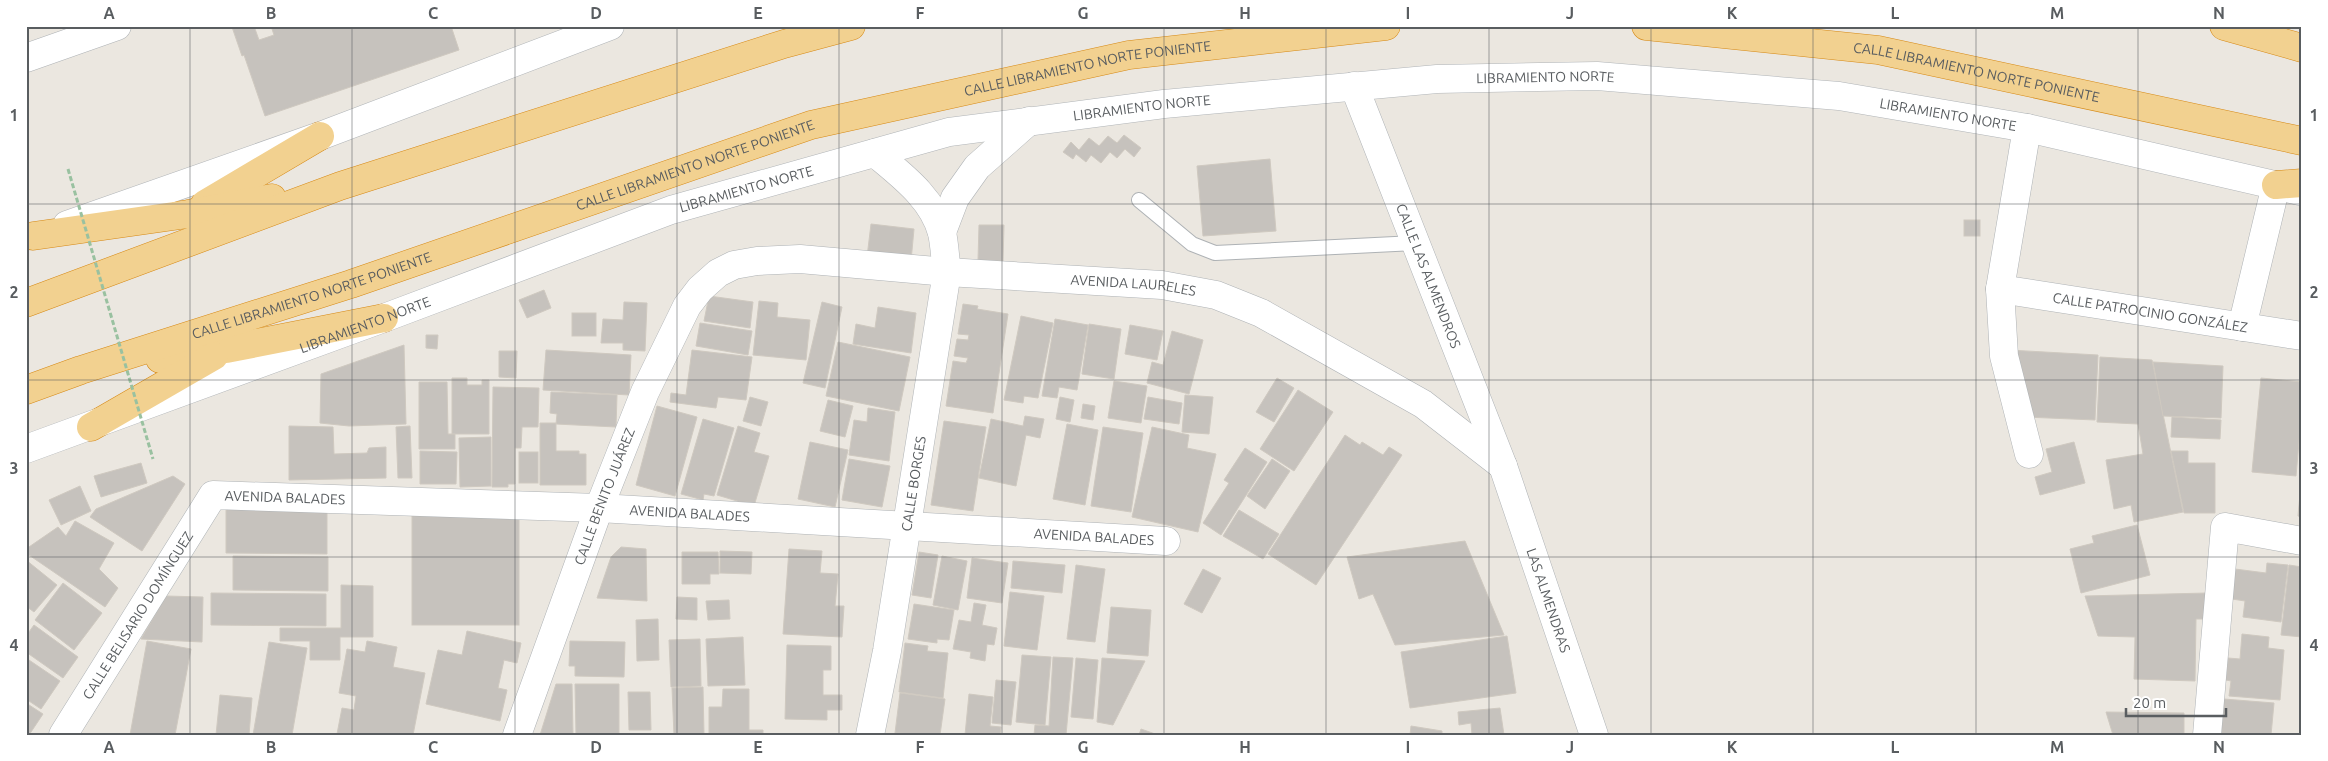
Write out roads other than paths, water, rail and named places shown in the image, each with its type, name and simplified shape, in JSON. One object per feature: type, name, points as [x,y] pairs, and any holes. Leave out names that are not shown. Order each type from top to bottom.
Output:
[{"type":"highway","points":[[26,303],[340,186],[784,44],[851,26]]},
{"type":"highway","name":"CALLE LIBRAMIENTO NORTE PONIENTE","points":[[26,390],[81,370],[351,284],[811,125],[1129,55],[1386,26]]},
{"type":"highway","name":"CALLE LIBRAMIENTO NORTE PONIENTE","points":[[1646,26],[1878,50],[2302,141]]},
{"type":"highway","points":[[2224,26],[2302,48]]},
{"type":"highway","points":[[2272,26],[2302,27]]},
{"type":"highway","points":[[2266,132],[2302,153]]},
{"type":"highway","points":[[59,292],[320,136]]},
{"type":"highway","points":[[30,238],[188,214],[340,186]]},
{"type":"highway","points":[[92,427],[226,349],[351,284]]},
{"type":"highway","points":[[81,370],[226,349],[384,318]]},
{"type":"street","points":[[26,58],[117,26]]},
{"type":"street","points":[[30,238],[320,136],[610,26]]},
{"type":"street","name":"LIBRAMIENTO NORTE","points":[[26,449],[92,427],[671,210],[949,132],[1164,104],[1436,79],[1598,76],[1839,96],[2027,128],[2293,187]]},
{"type":"street","name":"CALLE LAS ALMENDROS","points":[[1354,86],[1503,466]]},
{"type":"street","name":"CALLE BORGES","points":[[942,232],[955,198],[977,167],[1029,121]]},
{"type":"street","points":[[2027,128],[2000,289],[2004,356],[2028,454]]},
{"type":"street","name":"CALLE BORGES","points":[[870,735],[887,651],[947,272],[942,232],[930,207],[912,185],[875,153]]},
{"type":"street","points":[[2242,327],[2293,187]]},
{"type":"street","name":"AVENIDA LAURELES","points":[[718,273],[734,265],[756,261],[800,259],[947,272],[1162,285],[1216,295],[1261,313],[1423,404],[1503,466]]},
{"type":"street","name":"CALLE BENITO JUÁREZ","points":[[517,735],[599,508],[645,392],[687,306],[718,273]]},
{"type":"street","name":"CALLE PATROCINIO GONZÁLEZ","points":[[2000,289],[2302,336]]},
{"type":"street","name":"LAS ALMENDRAS","points":[[1503,466],[1594,735]]},
{"type":"street","name":"AVENIDA BALADES","points":[[213,495],[599,508],[908,524],[1166,541]]},
{"type":"street","name":"CALLE BELISARIO DOMÍNGUEZ","points":[[63,735],[213,495]]},
{"type":"street","points":[[2207,735],[2225,527],[2302,541]]},
{"type":"lane","points":[[1139,200],[1192,244],[1215,253],[1415,243]]}]
